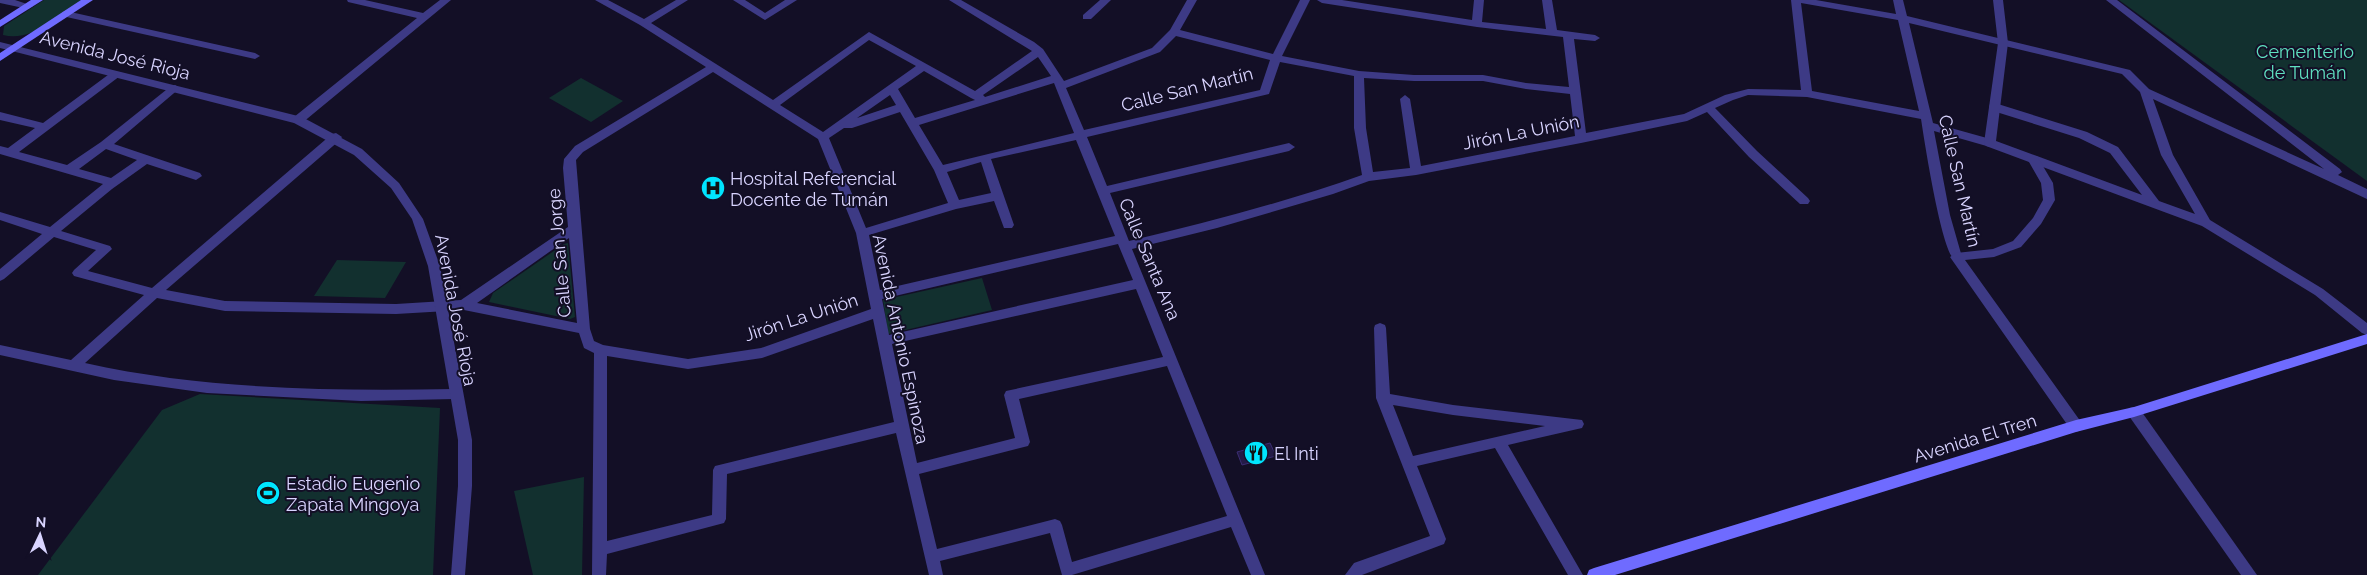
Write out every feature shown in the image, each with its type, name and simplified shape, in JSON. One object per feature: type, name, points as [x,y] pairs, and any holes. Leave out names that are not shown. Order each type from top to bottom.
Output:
[{"type":"main road","points":[[0,24],[38,0]]},
{"type":"main road","points":[[0,58],[88,0]]},
{"type":"main road","name":"Avenida El Tren","points":[[1594,575],[2076,426],[2134,412],[2367,339]]},
{"type":"street","points":[[2,0],[28,6]]},
{"type":"street","points":[[352,0],[425,17]]},
{"type":"street","points":[[298,120],[446,0]]},
{"type":"street","points":[[600,0],[644,23],[823,137],[922,67]]},
{"type":"street","points":[[644,23],[683,0]]},
{"type":"street","points":[[738,0],[765,16],[792,0]]},
{"type":"street","name":"Calle Santa Ana","points":[[954,0],[1039,51],[1058,82],[1258,575]]},
{"type":"street","points":[[1087,17],[1106,0]]},
{"type":"street","points":[[912,123],[979,98],[1058,82],[1156,50],[1174,32],[1192,0]]},
{"type":"street","name":"Calle San Martín","points":[[1080,134],[1265,92],[1276,58],[1305,0]]},
{"type":"street","points":[[1322,0],[1341,1],[1477,24],[1594,38]]},
{"type":"street","points":[[1477,24],[1479,0]]},
{"type":"street","points":[[1547,0],[1552,34]]},
{"type":"street","points":[[1807,94],[1798,0],[1902,18],[2126,72],[2145,91],[2363,192]]},
{"type":"street","name":"Calle San Martín","points":[[1898,0],[1927,120],[1944,215],[1956,257],[2076,426]]},
{"type":"street","points":[[1990,143],[2004,43],[1998,0]]},
{"type":"street","points":[[2111,0],[2363,192]]},
{"type":"street","points":[[66,14],[255,56]]},
{"type":"street","points":[[1174,32],[1276,58],[1359,74],[1414,78],[1483,78],[1526,86],[1575,91]]},
{"type":"street","points":[[773,105],[869,35],[979,98]]},
{"type":"street","points":[[1568,35],[1581,139]]},
{"type":"street","name":"Avenida José Rioja","points":[[0,45],[298,120],[336,137],[365,156],[388,177],[407,201],[422,226],[431,256],[441,306],[466,456],[458,575]]},
{"type":"street","points":[[979,98],[1039,51]]},
{"type":"street","name":"Calle San Jorge","points":[[599,575],[595,347],[584,329],[570,158],[579,149],[713,67]]},
{"type":"street","points":[[5,151],[45,127],[116,74]]},
{"type":"street","points":[[1359,74],[1360,128],[1368,177]]},
{"type":"street","points":[[70,168],[105,145],[175,88]]},
{"type":"street","points":[[892,88],[940,170],[955,205]]},
{"type":"street","points":[[2145,91],[2167,155],[2206,223]]},
{"type":"street","name":"Jirón La Unión","points":[[874,296],[1226,221],[1329,191],[1368,177],[1416,171],[1687,116],[1709,108],[1729,97],[1748,92],[1807,94],[1859,102],[1927,120],[2094,183],[2154,202],[2206,223],[2319,292],[2367,330]]},
{"type":"street","points":[[1405,98],[1416,171]]},
{"type":"street","points":[[836,129],[903,107]]},
{"type":"street","points":[[1994,107],[2083,135],[2114,150],[2154,202]]},
{"type":"street","points":[[1709,108],[1753,154],[1804,201]]},
{"type":"street","points":[[1,117],[45,127]]},
{"type":"street","points":[[940,170],[985,156],[1080,134]]},
{"type":"street","points":[[72,366],[336,137]]},
{"type":"street","name":"Avenida Antonio Espinoza","points":[[823,137],[862,233],[911,470],[936,575]]},
{"type":"street","points":[[105,145],[196,176]]},
{"type":"street","points":[[1102,191],[1290,147]]},
{"type":"street","points":[[5,151],[70,168],[111,182]]},
{"type":"street","points":[[985,156],[1008,225]]},
{"type":"street","points":[[0,276],[111,182],[146,159]]},
{"type":"street","points":[[1956,257],[1994,253],[2017,244],[2036,221],[2049,200],[2047,183],[2033,159]]},
{"type":"street","points":[[862,233],[955,205],[998,196]]},
{"type":"street","points":[[0,216],[106,249],[78,273],[154,293],[225,306],[396,309],[464,304],[584,329]]},
{"type":"street","points":[[464,304],[575,228]]},
{"type":"street","points":[[884,341],[1141,283]]},
{"type":"street","name":"Jirón La Unión","points":[[595,347],[688,364],[762,353],[878,312]]},
{"type":"street","points":[[1352,575],[1359,568],[1439,538],[1383,398],[1380,328]]},
{"type":"street","points":[[0,350],[114,375],[207,388],[361,396],[455,394]]},
{"type":"street","points":[[911,470],[1023,442],[1011,395],[1172,360]]},
{"type":"street","points":[[1383,398],[1453,410],[1577,424],[1410,462]]},
{"type":"street","points":[[2134,412],[2250,575]]},
{"type":"street","points":[[598,550],[718,519],[720,470],[902,426]]},
{"type":"street","points":[[1499,442],[1576,575]]},
{"type":"street","points":[[932,557],[1055,525],[1067,570],[1236,519]]},
{"type":"green space","points":[[44,0],[82,0],[55,20],[35,31],[25,35],[3,35],[4,26]]},
{"type":"green space","name":"Cementerio de Tumán","points":[[2119,0],[2367,0],[2367,181]]},
{"type":"green space","points":[[581,78],[623,101],[591,122],[549,98]]},
{"type":"green space","points":[[568,243],[575,317],[570,319],[489,302],[493,293]]},
{"type":"green space","points":[[337,260],[406,262],[385,298],[314,296]]},
{"type":"green space","points":[[982,278],[992,310],[888,334],[883,300]]},
{"type":"green space","name":"Estadio Eugenio Zapata Mingoya","points":[[200,394],[440,408],[433,575],[38,575],[162,410]]},
{"type":"green space","points":[[584,477],[582,575],[533,575],[514,491]]},
{"type":"building","name":"El Inti","points":[[1270,443],[1276,456],[1242,465],[1237,452]]},
{"type":"place","name":"Hospital Referencial Docente de Tumán","points":[[713,188]]},
{"type":"place","name":"El Inti","points":[[1256,453]]},
{"type":"place","name":"Estadio Eugenio Zapata Mingoya","points":[[268,493]]}]
